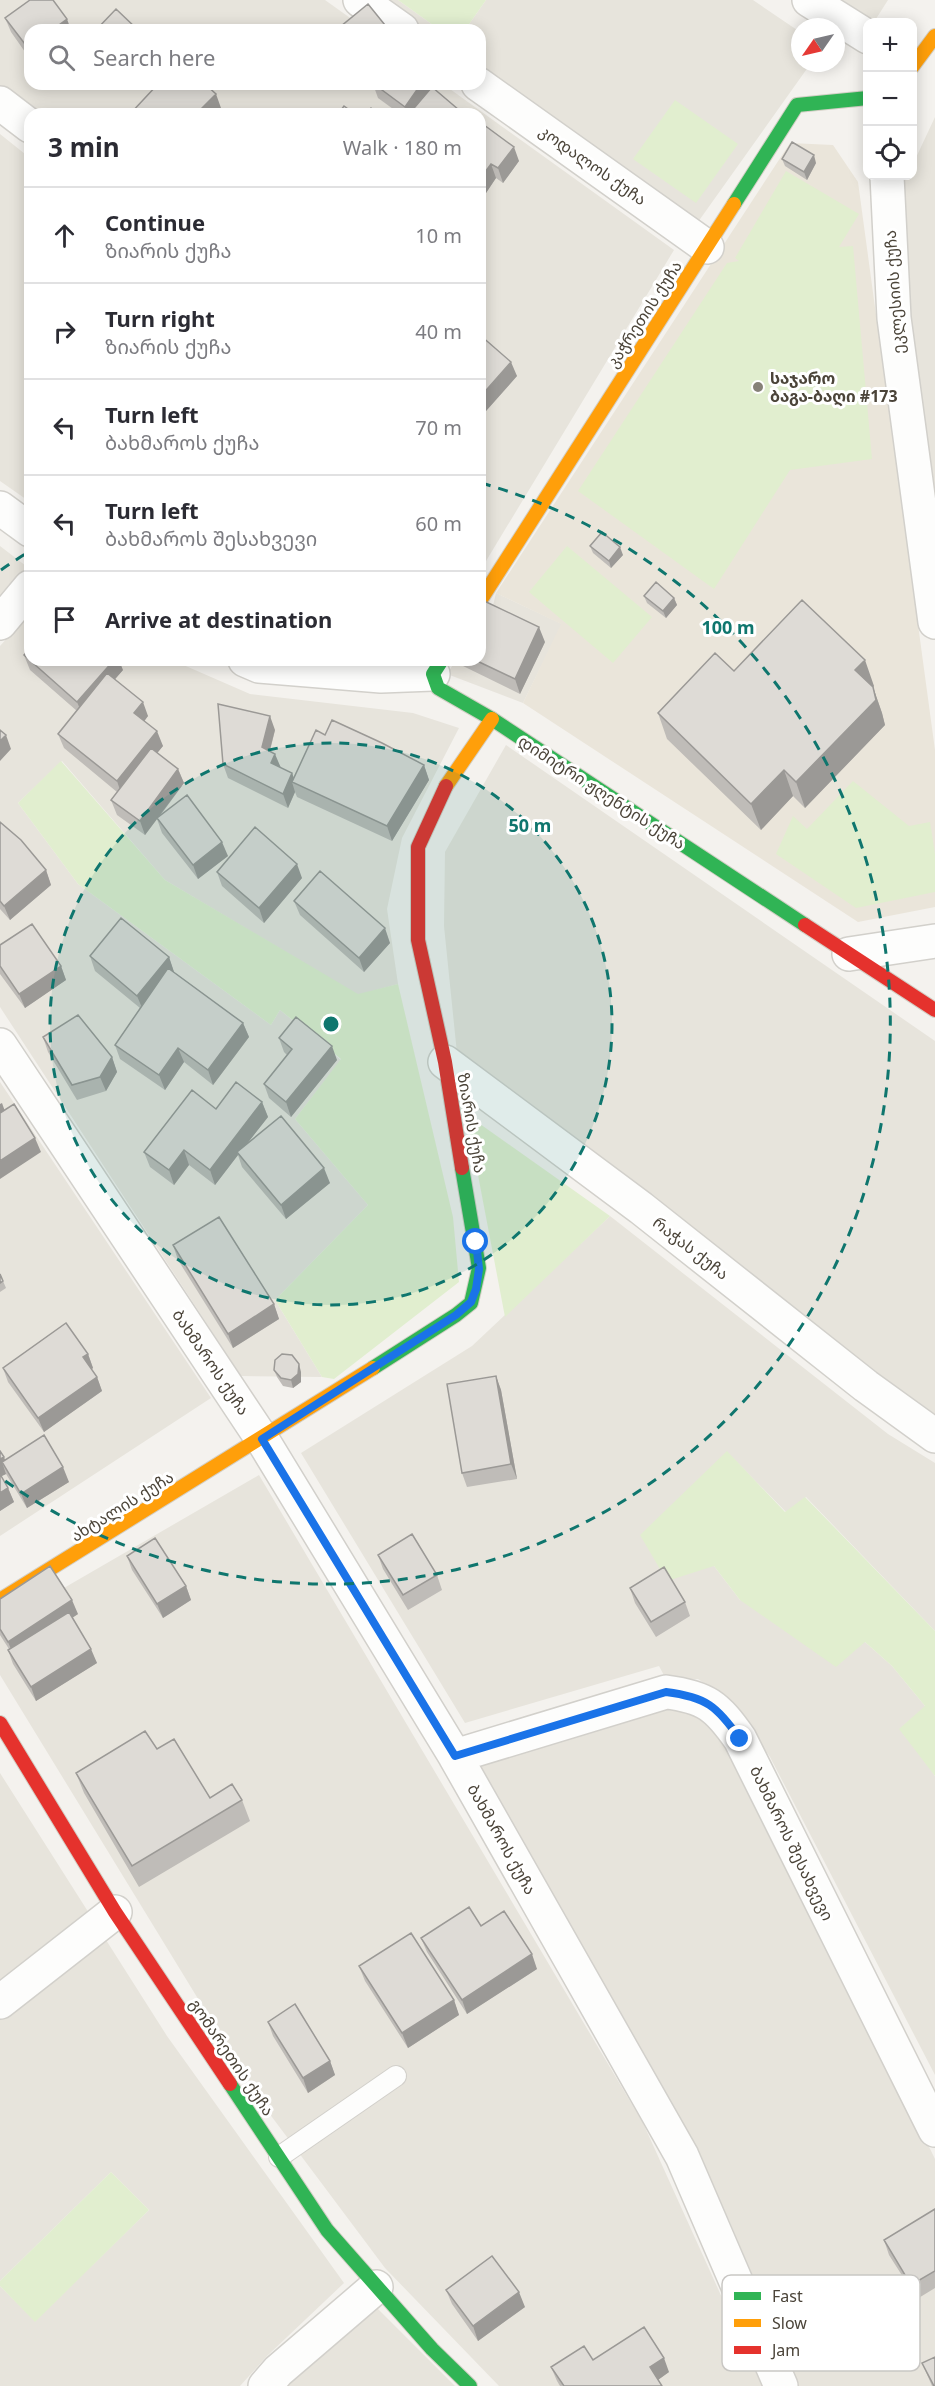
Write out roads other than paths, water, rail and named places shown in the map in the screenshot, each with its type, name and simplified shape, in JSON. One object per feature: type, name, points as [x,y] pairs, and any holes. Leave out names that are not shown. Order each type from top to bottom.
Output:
[{"type":"street","points":[[360,0],[394,24]]},
{"type":"street","points":[[809,0],[863,34]]},
{"type":"street","points":[[917,61],[935,36]]},
{"type":"street","name":"კოდალოს ქუჩა","points":[[486,90],[707,247]]},
{"type":"street","name":"კაჭრეთის ქუჩა","points":[[486,592],[797,105],[863,99]]},
{"type":"street","points":[[0,103],[24,121]]},
{"type":"street","name":"ეკლესიის ქუჩა","points":[[887,180],[894,318],[935,622]]},
{"type":"street","points":[[0,508],[24,526]]},
{"type":"street","points":[[0,623],[24,594]]},
{"type":"street","name":"დიმიტრი ჟღენტის ქუჩა","points":[[258,666],[438,667],[438,688],[492,719],[935,1010]]},
{"type":"street","name":"ზიარის ქუჩა","points":[[262,1439],[456,1315],[471,1302],[479,1269],[445,1062],[418,940],[418,848],[447,784],[492,719]]},
{"type":"street","points":[[849,954],[935,941]]},
{"type":"street","name":"ბახმაროს ქუჩა","points":[[0,1045],[262,1439],[455,1756],[682,2156],[733,2275]]},
{"type":"street","name":"რაჭას ქუჩა","points":[[445,1062],[641,1208],[866,1386],[935,1436]]},
{"type":"street","name":"ახტალის ქუჩა","points":[[0,1600],[262,1439]]},
{"type":"street","name":"ბახმაროს შესახვევი","points":[[455,1756],[666,1692],[687,1695],[711,1705],[725,1718],[740,1739],[935,2130]]},
{"type":"street","name":"გომარეთის ქუჩა","points":[[0,1723],[116,1912],[327,2230],[432,2349],[470,2386]]},
{"type":"street","points":[[0,2002],[116,1912]]},
{"type":"street","points":[[265,2386],[278,2371],[376,2287]]},
{"type":"street","name":"ბახმაროს ქუჩა","points":[[775,2371],[781,2386]]},
{"type":"lane","points":[[279,2157],[396,2076]]},
{"type":"place","name":"საჯარო ბაგა-ბაღი #173","points":[[758,387]]}]
